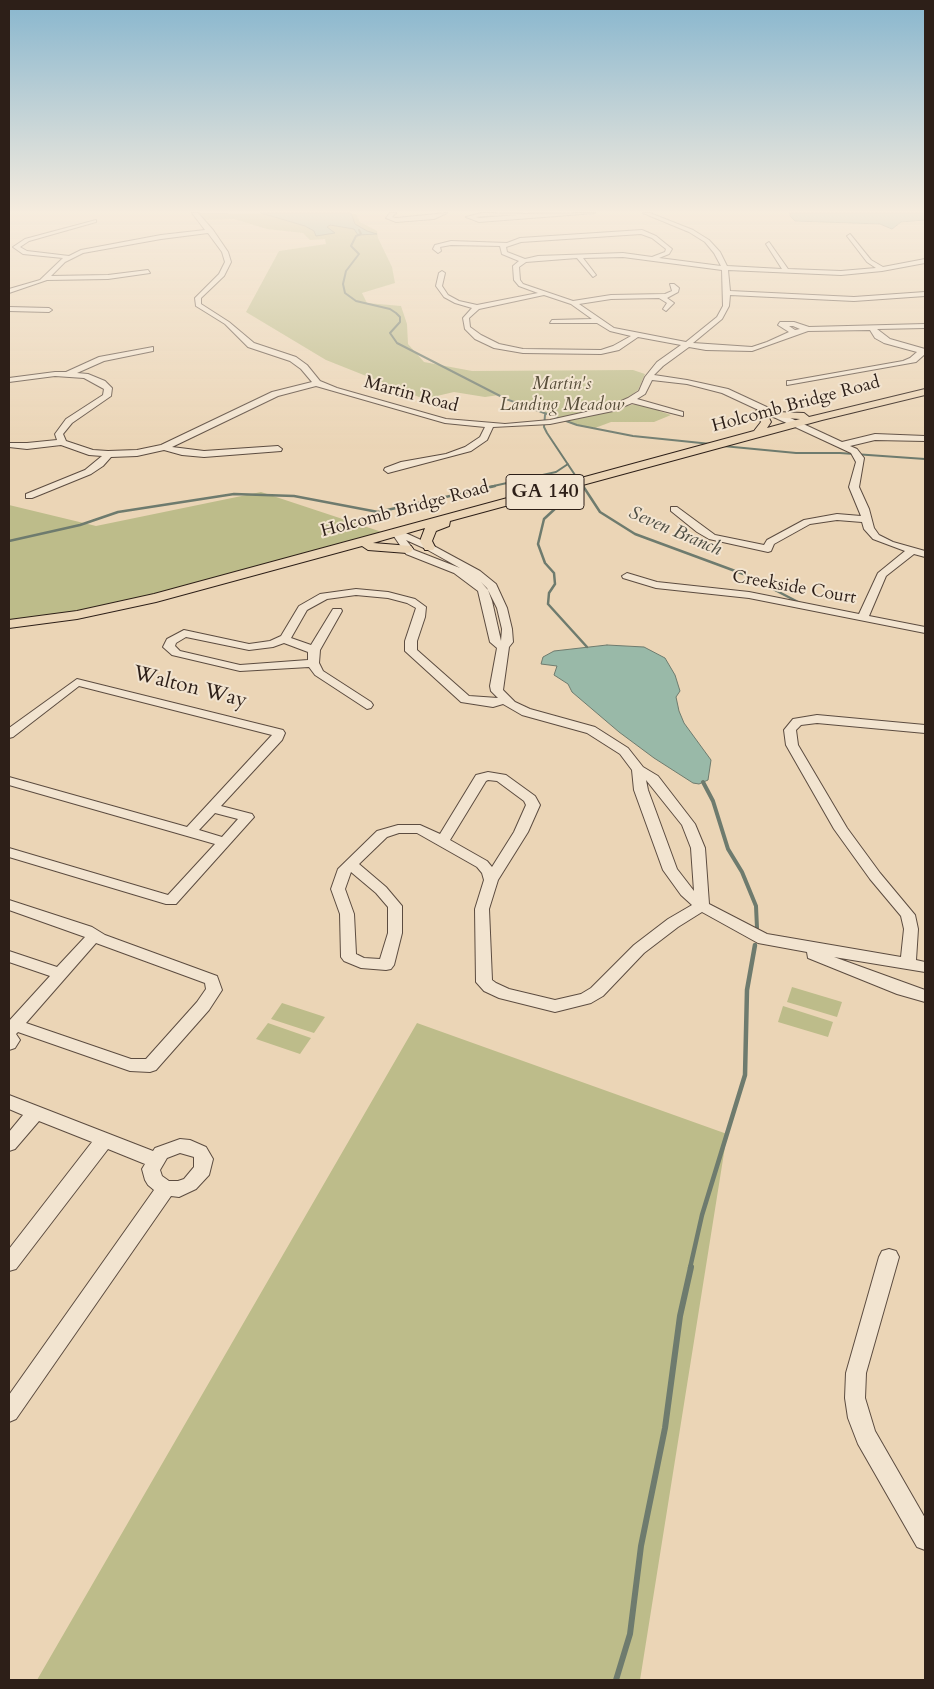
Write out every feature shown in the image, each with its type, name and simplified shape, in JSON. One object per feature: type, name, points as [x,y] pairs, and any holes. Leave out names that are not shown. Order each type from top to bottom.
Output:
[{"type":"main road","name":"Holcomb Bridge Road","points":[[9,624],[77,615],[136,603],[793,424],[925,392]]},
{"type":"main road","points":[[758,434],[766,422],[760,412]]},
{"type":"main road","points":[[776,414],[796,417],[832,414]]},
{"type":"main road","points":[[429,547],[426,541],[431,529],[461,514]]},
{"type":"main road","points":[[342,547],[383,546],[407,549]]},
{"type":"street","name":"Martin Road","points":[[204,292],[198,298],[198,305],[227,323],[251,344],[298,362],[317,383],[334,390],[383,402],[433,419],[489,426],[550,422],[610,408],[631,400],[642,392],[648,379],[660,364],[720,318],[726,306],[727,293]]},
{"type":"street","points":[[443,292],[446,296],[458,302],[477,307]]},
{"type":"street","points":[[541,292],[573,303],[612,330],[635,336],[722,350],[752,349],[770,344],[794,332],[808,329],[925,326]]},
{"type":"street","points":[[573,303],[611,297],[662,297],[674,292]]},
{"type":"street","points":[[545,293],[477,307],[470,311],[466,318],[467,328],[478,337],[507,349],[601,352],[616,348],[635,336]]},
{"type":"street","points":[[727,293],[854,299],[925,294]]},
{"type":"street","points":[[662,297],[670,303],[666,309]]},
{"type":"street","points":[[9,309],[49,310]]},
{"type":"street","points":[[552,322],[598,321]]},
{"type":"street","points":[[794,332],[780,324],[788,323],[808,329]]},
{"type":"street","points":[[872,328],[878,336],[887,341],[924,352]]},
{"type":"street","points":[[68,374],[102,359],[150,349]]},
{"type":"street","points":[[790,383],[904,363],[924,352]]},
{"type":"street","points":[[9,380],[43,374],[68,374],[97,380],[106,385],[109,391],[103,400],[64,426],[60,434],[62,442]]},
{"type":"street","points":[[648,379],[707,391],[793,424]]},
{"type":"street","points":[[648,379],[715,388],[776,414],[816,437],[854,451],[860,458],[854,488],[867,519],[869,529],[876,537],[890,544],[925,554]]},
{"type":"street","points":[[9,445],[27,446],[62,442],[79,450],[108,454],[137,453],[164,447],[275,394],[317,383]]},
{"type":"street","points":[[631,400],[680,414]]},
{"type":"street","points":[[388,470],[404,464],[448,456],[468,449],[484,438],[489,426]]},
{"type":"street","points":[[842,445],[875,437],[925,438]]},
{"type":"street","points":[[164,447],[182,452],[204,454],[278,449]]},
{"type":"street","points":[[29,496],[88,472],[100,464],[108,454]]},
{"type":"street","points":[[674,509],[712,537],[768,549],[770,542],[806,522],[837,517],[867,519]]},
{"type":"street","points":[[396,532],[429,547],[492,586],[502,608],[507,628],[507,642],[503,647],[496,686],[497,691],[505,700],[526,712],[578,726],[602,736],[624,751],[638,770],[653,779],[688,824],[698,848],[702,906]]},
{"type":"street","points":[[396,532],[407,549],[463,569],[483,590],[496,642],[503,647]]},
{"type":"street","points":[[862,618],[882,575],[911,551]]},
{"type":"street","name":"Creekside Court","points":[[627,576],[656,585],[749,596],[925,630]]},
{"type":"street","points":[[314,663],[240,668],[176,653],[169,647],[171,641],[184,633],[248,647],[273,644],[284,639],[303,608],[324,596],[356,592],[400,597],[421,607],[420,617],[411,641],[411,651],[466,699],[494,703],[505,700]]},
{"type":"street","points":[[337,610],[314,650],[314,663],[319,673],[367,706]]},
{"type":"street","points":[[493,629],[507,628]]},
{"type":"street","points":[[284,639],[314,650]]},
{"type":"street","name":"Walton Way","points":[[9,734],[77,682],[278,733],[278,737],[190,832]]},
{"type":"street","points":[[908,965],[911,929],[908,915],[875,876],[841,829],[792,745],[790,730],[797,722],[817,719],[925,729]]},
{"type":"street","points":[[638,770],[641,790],[670,870],[686,892],[702,906],[763,939],[925,967]]},
{"type":"street","points":[[442,840],[481,778],[488,776],[501,778],[530,800],[533,806],[521,832],[491,880],[482,909],[484,982],[505,994],[555,1006],[585,999],[597,992],[639,949],[673,923],[702,906]]},
{"type":"street","points":[[9,781],[224,842]]},
{"type":"street","points":[[9,852],[171,901],[248,817],[211,808]]},
{"type":"street","points":[[350,864],[381,890],[395,906],[395,933],[386,964],[361,963],[349,957],[347,914],[338,889],[343,872],[350,864],[382,834],[398,829],[420,829],[482,864],[489,872],[491,880]]},
{"type":"street","points":[[9,905],[212,980],[214,990],[203,1006],[150,1066],[130,1065],[11,1031]]},
{"type":"street","points":[[9,1044],[12,1040],[11,1031],[94,936]]},
{"type":"street","points":[[790,944],[895,987],[925,996]]},
{"type":"street","points":[[11,960],[61,974]]},
{"type":"street","points":[[9,1102],[155,1160]]},
{"type":"street","points":[[9,1144],[36,1112]]},
{"type":"street","points":[[9,1263],[105,1139]]},
{"type":"street","points":[[180,1146],[190,1147],[200,1152],[204,1159],[203,1170],[197,1179],[182,1188],[166,1188],[159,1185],[152,1174],[155,1160],[168,1149],[180,1146]]},
{"type":"street","points":[[9,1412],[166,1188]]},
{"type":"street","points":[[889,1257],[856,1373],[855,1398],[859,1418],[866,1437],[923,1530]]},
{"type":"green space","name":"Martin's Landing Meadow","points":[[257,292],[366,292],[362,293],[367,303],[401,306],[407,324],[408,344],[424,362],[472,371],[633,370],[645,374],[638,390],[619,405],[560,419],[499,395],[485,397],[454,392],[424,399],[326,360],[246,312]]},
{"type":"green space","points":[[636,404],[660,409],[659,411],[671,415],[654,422],[611,422],[595,428],[575,425],[562,420]]},
{"type":"green space","points":[[261,492],[394,536],[60,620],[9,623],[9,505],[96,526]]},
{"type":"green space","points":[[792,987],[842,1002],[837,1017],[787,1002]]},
{"type":"green space","points":[[282,1003],[325,1017],[314,1033],[271,1019]]},
{"type":"green space","points":[[783,1006],[833,1022],[828,1037],[778,1022]]},
{"type":"green space","points":[[268,1023],[311,1038],[300,1054],[256,1039]]},
{"type":"green space","points":[[417,1023],[727,1134],[640,1680],[37,1680]]},
{"type":"shaded area","points":[[607,645],[644,647],[665,658],[675,675],[680,691],[676,697],[684,723],[711,760],[708,780],[699,784],[693,783],[654,758],[619,732],[572,692],[568,684],[554,675],[557,666],[541,664],[543,657],[554,651]]},
{"type":"waterway","name":"Seven Branch","points":[[345,292],[356,301],[390,309],[396,313],[400,317],[400,322],[390,333],[397,343],[506,399],[577,425],[633,436],[711,444]]},
{"type":"waterway","name":"Seven Branch","points":[[545,415],[544,427],[568,464]]},
{"type":"waterway","points":[[723,446],[796,453],[840,453],[925,459]]},
{"type":"waterway","points":[[489,487],[556,472],[568,464]]},
{"type":"waterway","name":"Seven Branch","points":[[568,464],[583,487]]},
{"type":"waterway","points":[[9,541],[80,525],[118,512],[234,494],[294,496],[378,512],[495,486]]},
{"type":"waterway","name":"Seven Branch","points":[[584,487],[600,512],[635,534],[746,575],[800,603]]},
{"type":"waterway","points":[[584,487],[571,494],[544,519],[538,544],[545,563],[554,573],[555,584],[549,593],[548,604],[587,647]]},
{"type":"waterway","points":[[703,782],[713,801],[728,849],[742,872],[756,906],[757,928]]},
{"type":"waterway","points":[[690,1268],[702,1215],[745,1075],[747,990],[755,945]]},
{"type":"waterway","points":[[616,1680],[630,1634],[641,1546],[665,1428],[680,1316],[691,1267]]}]
